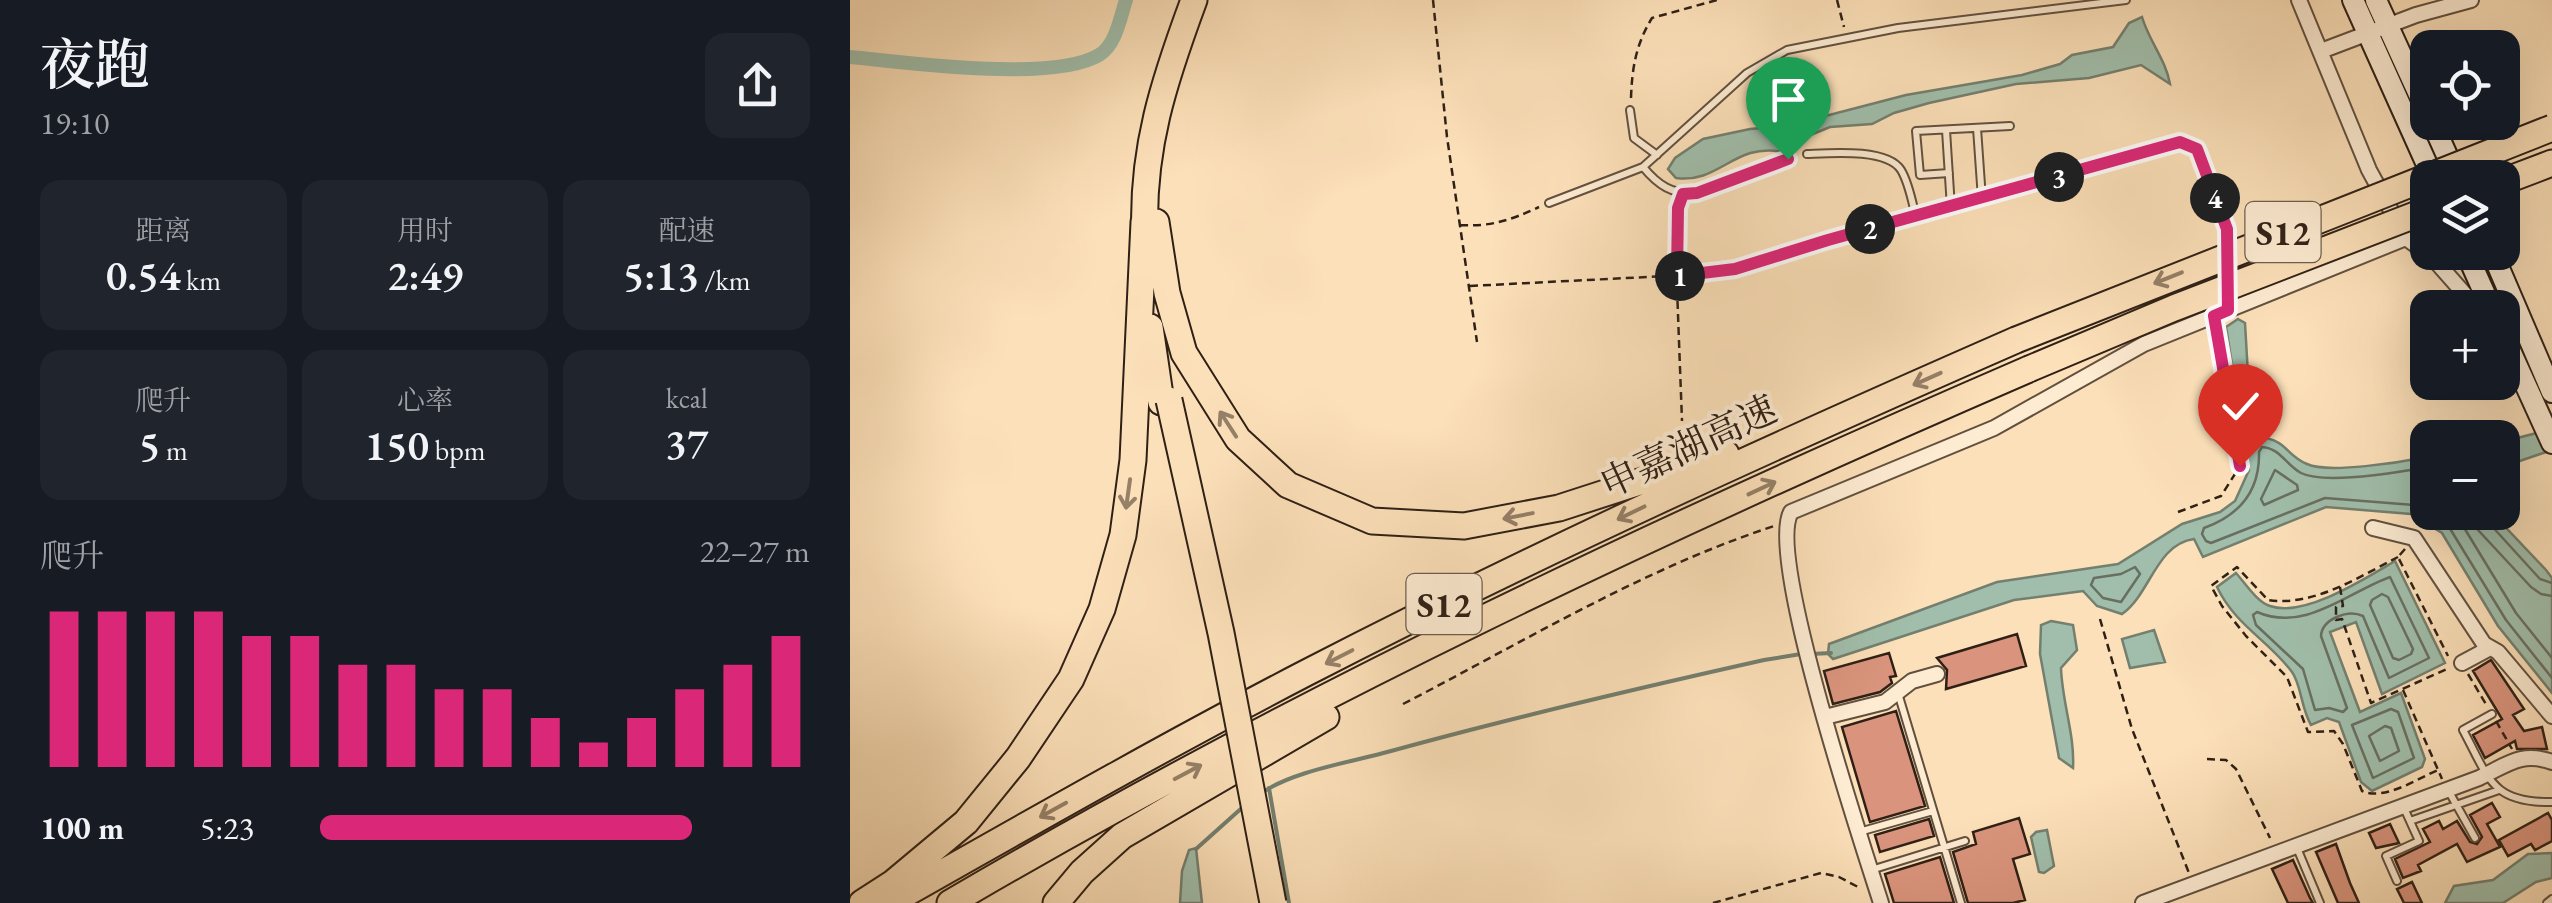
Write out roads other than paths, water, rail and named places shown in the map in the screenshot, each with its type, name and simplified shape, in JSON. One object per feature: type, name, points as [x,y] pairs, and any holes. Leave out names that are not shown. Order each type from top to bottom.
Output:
[{"type":"highway","points":[[1194,0],[1155,116],[1143,190],[1184,353],[1238,439],[1288,485],[1372,521],[1464,526],[1559,508],[1845,415]]},
{"type":"highway","points":[[862,903],[893,883],[976,810],[1018,758],[1071,679],[1102,610],[1123,535],[1133,460],[1150,222],[1174,110],[1199,28],[1213,0]]},
{"type":"highway","name":"申嘉湖高速","points":[[889,903],[1305,674],[1636,510],[2016,340],[2552,128]]},
{"type":"highway","points":[[2520,175],[2552,162]]},
{"type":"highway","name":"申嘉湖高速","points":[[950,903],[1273,726],[1531,595],[2029,369],[2410,217]]},
{"type":"highway","points":[[1150,222],[1153,356],[1221,633],[1273,903]]},
{"type":"highway","points":[[1166,401],[1263,903]]},
{"type":"highway","points":[[1056,903],[1082,872],[1122,836],[1531,595]]},
{"type":"main road","points":[[2353,0],[2378,30],[2410,84]]},
{"type":"main road","points":[[2376,0],[2378,30],[2426,160]]},
{"type":"main road","points":[[2500,270],[2552,392]]},
{"type":"main road","points":[[2520,372],[2552,442]]},
{"type":"street","points":[[2299,0],[2369,170],[2406,238],[2432,257],[2461,290]]},
{"type":"street","points":[[2322,51],[2471,0]]},
{"type":"street","points":[[1881,903],[1804,642],[1785,523],[1791,512],[1994,428],[2105,364],[2410,236]]},
{"type":"street","points":[[2373,528],[2414,538],[2484,644],[2498,652],[2552,716]]},
{"type":"street","points":[[2462,663],[2490,648]]},
{"type":"street","points":[[1824,718],[1884,702],[1912,681],[1937,674]]},
{"type":"street","points":[[2143,903],[2488,774],[2518,759],[2535,756],[2552,762]]},
{"type":"lane","points":[[1549,203],[1643,166],[1747,73],[1772,56],[1847,38],[1954,20],[2126,0]]},
{"type":"lane","points":[[1630,110],[1634,138],[1657,155]]},
{"type":"lane","points":[[1948,173],[1920,175],[1916,131],[2010,126]]},
{"type":"lane","points":[[1977,128],[1982,199]]},
{"type":"lane","points":[[1946,130],[1951,208]]},
{"type":"lane","points":[[1683,194],[1678,208],[1677,276],[1735,269],[2180,142],[2197,149],[2227,229],[2228,261]]},
{"type":"lane","points":[[1806,154],[1852,152],[1892,161],[1900,169],[1916,217]]},
{"type":"lane","points":[[1643,166],[1656,183],[1683,194],[1697,193],[1788,159]]},
{"type":"lane","points":[[2221,313],[2228,278]]},
{"type":"lane","points":[[1898,693],[1961,903]]},
{"type":"lane","points":[[2492,714],[2464,730],[2498,790],[2516,800],[2552,802]]},
{"type":"lane","points":[[2447,789],[2475,838]]},
{"type":"lane","points":[[2410,821],[2498,790]]},
{"type":"lane","points":[[2398,881],[2386,856],[2419,841],[2402,806]]},
{"type":"lane","points":[[1859,832],[1934,811]]},
{"type":"lane","points":[[1871,870],[1965,841]]},
{"type":"lane","points":[[2296,847],[2320,903]]},
{"type":"water","points":[[2142,17],[2170,84],[2141,65],[2089,78],[2016,84],[1929,103],[1872,124],[1830,127],[1783,152],[1752,153],[1704,175],[1676,178],[1668,169],[1675,158],[1703,139],[1787,126],[1906,95],[2022,75],[2060,64],[2072,55],[2113,47],[2129,23]]},
{"type":"water","points":[[2238,319],[2245,323],[2249,392],[2259,437],[2276,441],[2300,460],[2317,467],[2410,460],[2410,514],[2326,507],[2203,557],[2194,539],[2181,543],[2162,560],[2132,606],[2122,614],[2097,606],[2083,591],[2014,600],[1833,659],[1828,654],[1829,644],[1997,582],[2118,564],[2182,524],[2220,512],[2235,501],[2249,470],[2226,327]]},
{"type":"water","points":[[2552,429],[2552,450],[2520,461],[2520,437]]},
{"type":"water","points":[[2437,530],[2508,530],[2552,578],[2552,693],[2498,626]]},
{"type":"water","points":[[2395,561],[2445,663],[2382,694],[2356,622],[2330,632],[2360,712],[2401,693],[2425,759],[2422,767],[2372,791],[2361,782],[2339,722],[2327,718],[2311,725],[2292,672],[2233,612],[2217,587],[2236,573],[2265,604],[2300,606],[2334,594]]},
{"type":"water","points":[[2051,621],[2073,625],[2077,650],[2061,668],[2073,768],[2059,758],[2040,654],[2041,625]]},
{"type":"water","points":[[2154,630],[2165,662],[2130,668],[2122,639]]},
{"type":"water","points":[[2047,830],[2054,866],[2044,873],[2039,872],[2031,837]]},
{"type":"water","points":[[1196,848],[1202,903],[1180,903],[1182,871],[1189,850]]},
{"type":"water","points":[[2552,853],[2552,878],[2536,882],[2503,903],[2445,903],[2454,886],[2493,880],[2528,854]]},
{"type":"waterway","points":[[850,57],[1014,69],[1077,63],[1099,55],[1110,45],[1126,0]]},
{"type":"waterway","points":[[1811,654],[1831,653]]},
{"type":"waterway","points":[[1260,794],[1305,773],[1484,726],[1801,654]]},
{"type":"waterway","points":[[1269,788],[1289,903]]},
{"type":"waterway","points":[[1196,849],[1244,806]]}]
